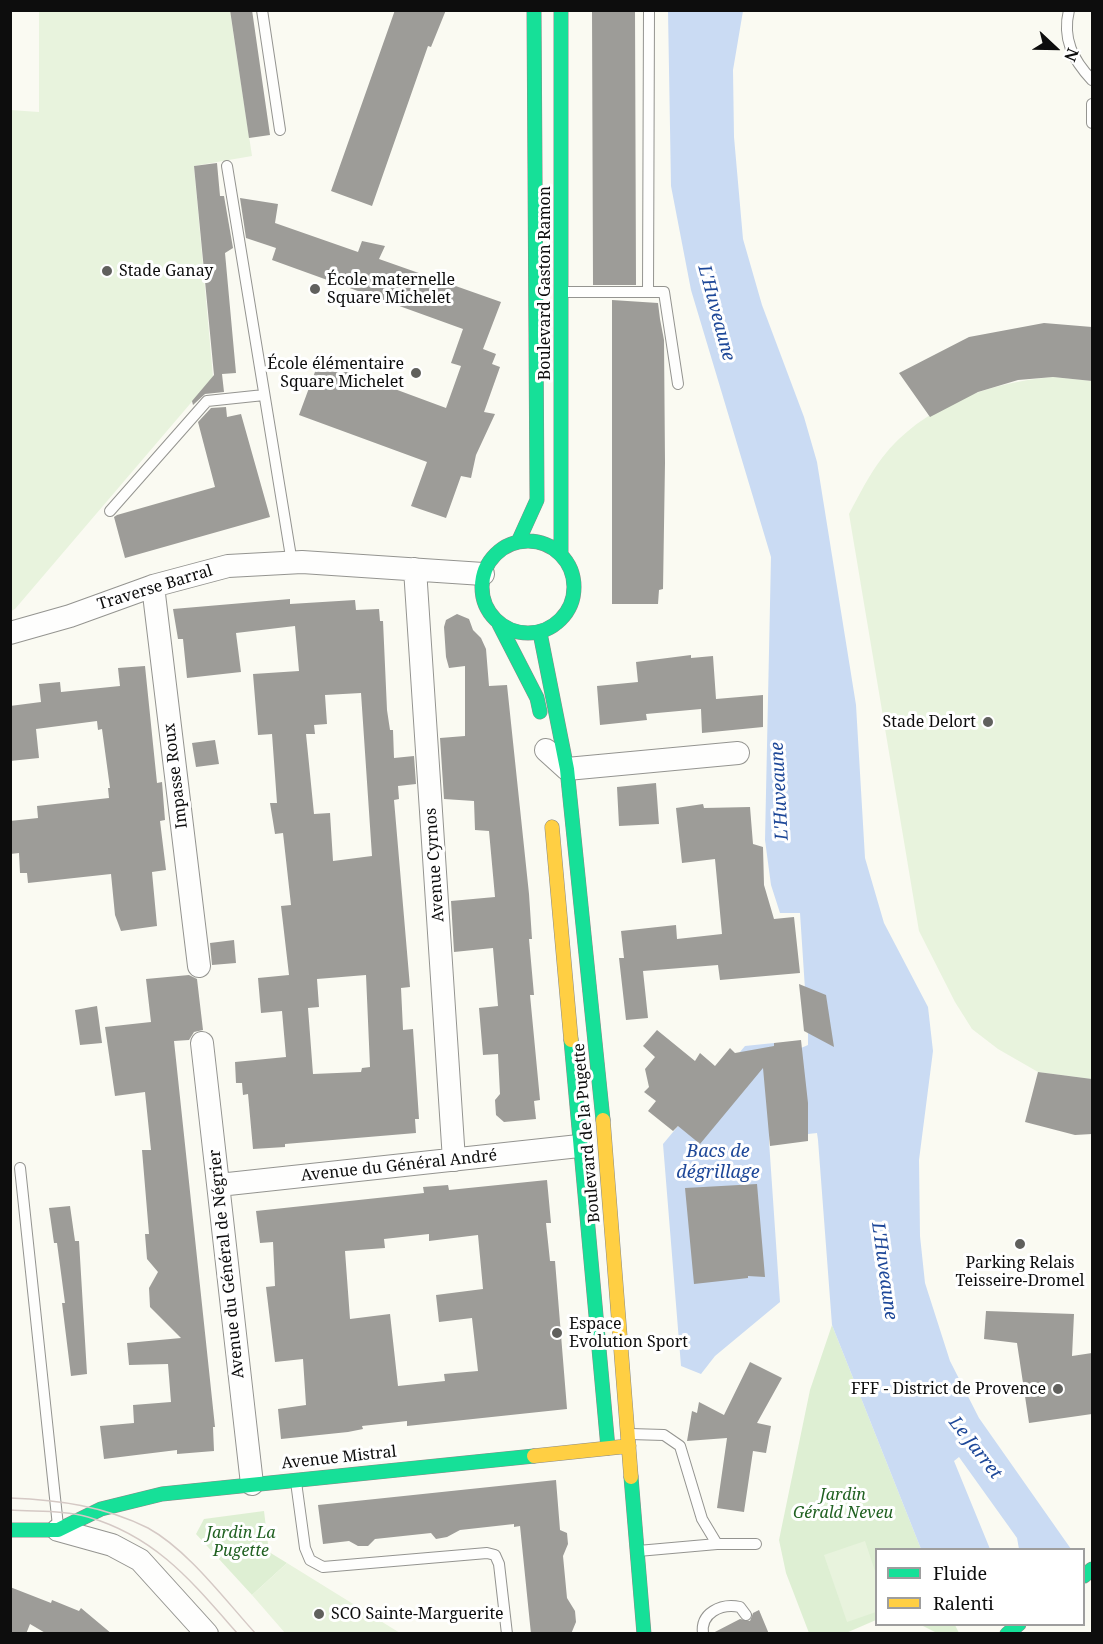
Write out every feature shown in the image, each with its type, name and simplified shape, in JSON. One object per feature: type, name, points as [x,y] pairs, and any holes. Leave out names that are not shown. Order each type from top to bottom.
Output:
[{"type":"street","name":"Boulevard Gaston Ramon","points":[[518,542],[537,500],[534,10]]},
{"type":"street","name":"Boulevard Gaston Ramon","points":[[561,10],[561,555]]},
{"type":"street","points":[[518,542],[541,543],[561,555],[574,578],[571,604],[554,626],[540,633],[526,634],[512,631],[499,624],[489,614],[483,602],[483,574],[496,553],[518,542]]},
{"type":"street","name":"Traverse Barral","points":[[10,633],[70,616],[153,586],[228,566],[292,563],[483,574]]},
{"type":"street","name":"Avenue Cyrnos","points":[[415,569],[454,1160]]},
{"type":"street","name":"Impasse Roux","points":[[153,586],[199,966]]},
{"type":"street","points":[[499,624],[537,698],[544,739],[558,772],[738,753]]},
{"type":"street","name":"Boulevard de la Pugette","points":[[540,633],[595,1027],[644,1634]]},
{"type":"street","name":"Boulevard de la Pugette","points":[[551,812],[579,1146],[608,1448]]},
{"type":"street","name":"Avenue du Général de Négrier","points":[[202,1043],[252,1484]]},
{"type":"street","name":"Avenue du Général André","points":[[219,1185],[579,1146]]},
{"type":"street","name":"Avenue Mistral","points":[[58,1530],[101,1509],[162,1494],[608,1448],[630,1440]]},
{"type":"street","points":[[10,1530],[58,1530],[112,1545],[140,1560],[207,1634]]},
{"type":"lane","points":[[262,10],[280,130]]},
{"type":"lane","points":[[648,292],[649,10]]},
{"type":"lane","points":[[1069,10],[1067,39],[1076,63],[1092,80]]},
{"type":"lane","points":[[1092,104],[1092,123]]},
{"type":"lane","points":[[227,166],[292,563]]},
{"type":"lane","points":[[561,292],[664,292],[678,384]]},
{"type":"lane","points":[[110,511],[207,401],[264,395]]},
{"type":"lane","points":[[20,1168],[58,1530]]},
{"type":"lane","points":[[630,1440],[664,1435],[680,1446],[702,1519],[717,1544]]},
{"type":"lane","points":[[296,1479],[305,1548],[310,1560],[323,1567],[487,1552],[495,1555],[499,1564],[507,1634]]},
{"type":"lane","points":[[638,1551],[717,1544],[756,1544]]},
{"type":"lane","points":[[703,1634],[702,1623],[707,1615],[730,1605],[740,1607],[746,1615]]},
{"type":"green space","name":"Stade Ganay","points":[[39,11],[230,11],[252,156],[194,166],[213,377],[11,611],[10,110],[39,112]]},
{"type":"green space","name":"Stade Delort","points":[[1053,377],[1092,381],[1092,1079],[1038,1072],[998,1049],[972,1029],[955,1002],[919,931],[849,514],[868,478],[882,458],[917,424],[937,411],[982,391],[1005,384]]},
{"type":"green space","name":"Jardin Gérald Neveu","points":[[832,1325],[921,1548],[875,1548],[875,1620],[846,1633],[809,1633],[786,1573],[779,1540],[810,1390]]},
{"type":"green space","name":"Jardin La Pugette","points":[[264,1511],[269,1552],[287,1563],[252,1595],[196,1534],[204,1519]]},
{"type":"green space","points":[[865,1541],[875,1571],[875,1612],[847,1622],[824,1555]]},
{"type":"green space","name":"SCO Sainte-Marguerite","points":[[287,1563],[400,1633],[285,1633],[252,1595]]},
{"type":"green space","points":[[923,1626],[956,1626],[959,1633],[937,1633]]},
{"type":"water","points":[[668,11],[743,11],[733,70],[734,137],[743,239],[762,305],[804,417],[817,462],[856,705],[865,858],[884,923],[928,1007],[933,1051],[919,1160],[920,1236],[925,1283],[950,1361],[979,1418],[1070,1548],[1019,1548],[1017,1538],[959,1457],[954,1461],[990,1548],[921,1548],[832,1325],[818,1140],[817,1133],[808,1134],[801,1048],[808,1045],[808,1035],[800,913],[780,913],[771,885],[765,840],[771,557],[691,290],[671,186]]},
{"type":"water","name":"Bacs de dégrillage","points":[[774,1043],[777,1078],[769,1141],[780,1302],[715,1356],[701,1374],[681,1366],[663,1144],[745,1046]]},
{"type":"building","points":[[230,10],[252,10],[270,135],[249,138]]},
{"type":"building","points":[[395,10],[446,10],[431,47],[428,46],[372,206],[331,191]]},
{"type":"building","points":[[592,10],[635,10],[636,285],[593,285]]},
{"type":"building","points":[[217,163],[220,196],[224,196],[233,248],[225,253],[236,373],[222,374],[224,392],[205,394],[193,405],[192,401],[214,375],[194,166]]},
{"type":"building","points":[[240,198],[278,204],[275,223],[358,252],[362,241],[385,246],[379,259],[501,302],[483,349],[496,354],[492,364],[500,367],[484,412],[495,414],[476,455],[471,478],[461,476],[446,518],[411,506],[427,462],[299,415],[319,361],[446,408],[461,366],[451,363],[463,329],[272,260],[276,248],[246,238]]},
{"type":"building","points":[[612,300],[658,303],[664,340],[663,589],[659,590],[658,604],[612,604]]},
{"type":"building","points":[[1044,323],[1092,327],[1092,381],[1053,377],[1018,380],[978,392],[930,417],[899,373],[969,337]]},
{"type":"building","points":[[226,407],[227,417],[241,414],[270,517],[125,558],[114,517],[215,487],[198,422],[211,408]]},
{"type":"building","points":[[290,599],[290,604],[355,600],[356,610],[379,609],[380,621],[383,621],[387,710],[390,730],[393,730],[394,758],[414,756],[416,784],[398,786],[399,799],[394,800],[410,987],[401,988],[403,1030],[413,1029],[419,1119],[415,1119],[416,1133],[285,1144],[285,1147],[253,1149],[248,1094],[243,1095],[242,1083],[236,1083],[235,1062],[286,1057],[282,1011],[261,1013],[258,978],[289,975],[281,906],[291,905],[283,833],[275,834],[270,803],[277,803],[272,734],[258,735],[253,674],[299,671],[295,626],[236,633],[241,672],[187,678],[183,639],[178,639],[173,609]],"holes":[[[361,693],[372,856],[333,861],[330,813],[314,814],[306,734],[315,734],[314,725],[327,724],[325,695]],[[366,975],[370,1067],[362,1068],[361,1072],[313,1074],[308,1008],[319,1007],[317,979]]]},
{"type":"building","points":[[457,614],[469,619],[473,630],[481,638],[486,649],[489,686],[507,685],[529,894],[532,939],[529,939],[534,995],[530,995],[540,1100],[534,1101],[536,1119],[504,1122],[496,1115],[495,1100],[500,1094],[498,1054],[483,1055],[479,1008],[498,1006],[493,948],[454,952],[451,901],[495,897],[489,831],[475,830],[474,801],[444,799],[440,738],[465,736],[465,666],[449,668],[444,627],[446,620]]},
{"type":"building","points":[[691,655],[691,658],[713,656],[716,699],[763,695],[763,727],[702,733],[701,709],[646,714],[647,720],[600,725],[597,686],[638,682],[636,662]]},
{"type":"building","points":[[145,666],[157,783],[162,782],[165,820],[160,821],[166,870],[152,872],[157,926],[121,931],[115,915],[111,874],[28,883],[27,873],[20,873],[19,853],[10,854],[10,821],[38,818],[37,806],[109,798],[108,788],[110,788],[102,729],[98,730],[97,721],[36,729],[39,758],[10,761],[10,706],[41,702],[39,684],[60,682],[61,692],[120,686],[118,668]]},
{"type":"building","points":[[215,740],[219,764],[196,767],[192,743]]},
{"type":"building","points":[[656,783],[659,824],[619,826],[617,787]]},
{"type":"building","points":[[703,804],[704,808],[750,807],[753,844],[763,847],[764,885],[774,919],[794,917],[800,973],[720,980],[718,965],[643,971],[648,1018],[626,1020],[619,958],[624,958],[621,931],[676,925],[677,939],[722,934],[715,859],[682,863],[676,808]]},
{"type":"building","points":[[234,940],[236,963],[212,965],[210,943]]},
{"type":"building","points":[[189,975],[197,979],[203,1030],[194,1032],[189,1040],[174,1041],[215,1427],[213,1427],[214,1451],[177,1454],[177,1450],[104,1459],[100,1426],[134,1423],[133,1405],[171,1402],[168,1364],[129,1365],[127,1343],[181,1338],[150,1307],[149,1288],[158,1272],[147,1259],[145,1234],[149,1234],[142,1150],[151,1150],[145,1092],[115,1096],[105,1027],[151,1022],[146,979]]},
{"type":"building","points":[[799,984],[826,995],[834,1047],[804,1031]]},
{"type":"building","points":[[97,1006],[102,1043],[80,1045],[75,1010]]},
{"type":"building","points":[[657,1030],[695,1061],[700,1053],[715,1066],[730,1048],[735,1053],[774,1046],[774,1043],[801,1040],[808,1103],[808,1141],[770,1146],[763,1068],[700,1144],[678,1126],[673,1131],[648,1111],[656,1101],[644,1092],[649,1087],[645,1069],[655,1057],[643,1046]]},
{"type":"building","points":[[1038,1072],[1092,1079],[1092,1134],[1075,1135],[1025,1122]]},
{"type":"building","points":[[547,1180],[551,1223],[546,1223],[550,1261],[555,1261],[567,1409],[407,1426],[407,1421],[362,1426],[363,1429],[348,1432],[281,1439],[278,1409],[306,1405],[303,1359],[275,1362],[266,1287],[275,1286],[273,1242],[260,1243],[256,1211],[424,1193],[423,1187],[448,1185],[449,1190]],"holes":[[[429,1234],[429,1241],[478,1235],[483,1289],[436,1295],[439,1322],[472,1318],[478,1371],[444,1374],[445,1381],[398,1386],[390,1314],[350,1319],[345,1251],[385,1248],[384,1239]]]},
{"type":"building","points":[[757,1184],[765,1277],[748,1276],[748,1278],[694,1284],[685,1188]]},
{"type":"building","points":[[70,1206],[75,1241],[79,1241],[87,1374],[71,1376],[57,1243],[54,1243],[49,1208]]},
{"type":"building","points":[[986,1311],[1074,1314],[1072,1356],[1092,1353],[1092,1414],[1029,1423],[1017,1343],[984,1339]]},
{"type":"building","points":[[750,1362],[782,1378],[757,1423],[771,1426],[766,1453],[753,1451],[744,1512],[717,1508],[727,1438],[687,1441],[692,1411],[697,1413],[699,1402],[724,1415]]},
{"type":"building","points":[[556,1480],[560,1530],[567,1533],[568,1544],[563,1556],[567,1598],[575,1611],[576,1622],[571,1634],[531,1634],[520,1526],[514,1527],[514,1524],[460,1530],[447,1537],[436,1539],[431,1533],[375,1539],[368,1546],[358,1546],[349,1541],[323,1544],[318,1505]]},
{"type":"building","points":[[10,1587],[51,1603],[52,1600],[79,1611],[81,1608],[112,1634],[47,1634],[30,1624],[26,1634],[10,1634]]},
{"type":"building","points":[[759,1610],[769,1634],[711,1634],[740,1619],[750,1621],[753,1613]]},
{"type":"tram line","points":[[10,1498],[46,1500],[98,1509],[148,1528],[163,1537],[192,1562],[256,1634]]},
{"type":"tram line","points":[[10,1510],[79,1515],[112,1526],[134,1537],[154,1549],[172,1564],[238,1634]]},
{"type":"traffic: fast","points":[[518,542],[537,500],[534,10]]},
{"type":"traffic: fast","points":[[561,10],[561,555]]},
{"type":"traffic: fast","points":[[519,541],[537,541],[554,548],[567,561],[574,578],[574,587],[574,596],[567,613],[554,626],[537,633],[519,633],[502,626],[489,613],[482,596],[482,578],[489,561],[502,548],[519,541]]},
{"type":"traffic: fast","points":[[499,624],[537,698],[540,712]]},
{"type":"traffic: fast","points":[[540,633],[567,769],[603,1120]]},
{"type":"traffic: fast","points":[[571,1040],[608,1448]]},
{"type":"traffic: fast","points":[[10,1530],[58,1530],[101,1509],[162,1494],[534,1456]]},
{"type":"traffic: fast","points":[[631,1477],[644,1634]]},
{"type":"traffic: fast","points":[[1085,1575],[1092,1569]]},
{"type":"traffic: fast","points":[[1007,1634],[1017,1626]]},
{"type":"traffic: slow","points":[[552,827],[571,1040]]},
{"type":"traffic: slow","points":[[603,1120],[631,1477]]},
{"type":"traffic: slow","points":[[534,1456],[629,1446]]},
{"type":"place","name":"Stade Ganay","points":[[107,271]]},
{"type":"place","name":"École maternelle Square Michelet","points":[[315,289]]},
{"type":"place","name":"École élémentaire Square Michelet","points":[[416,373]]},
{"type":"place","name":"Stade Delort","points":[[988,722]]},
{"type":"place","name":"Parking Relais Teisseire-Dromel","points":[[1020,1244]]},
{"type":"place","name":"Espace Evolution Sport","points":[[557,1333]]},
{"type":"place","name":"FFF - District de Provence","points":[[1058,1389]]},
{"type":"place","name":"SCO Sainte-Marguerite","points":[[319,1614]]},
{"type":"water label","name":"L'Huveaune","points":[[716,313]]},
{"type":"water label","name":"L'Huveaune","points":[[780,791]]},
{"type":"water label","name":"L'Huveaune","points":[[884,1271]]},
{"type":"water label","name":"Le Jarret","points":[[975,1448]]}]
